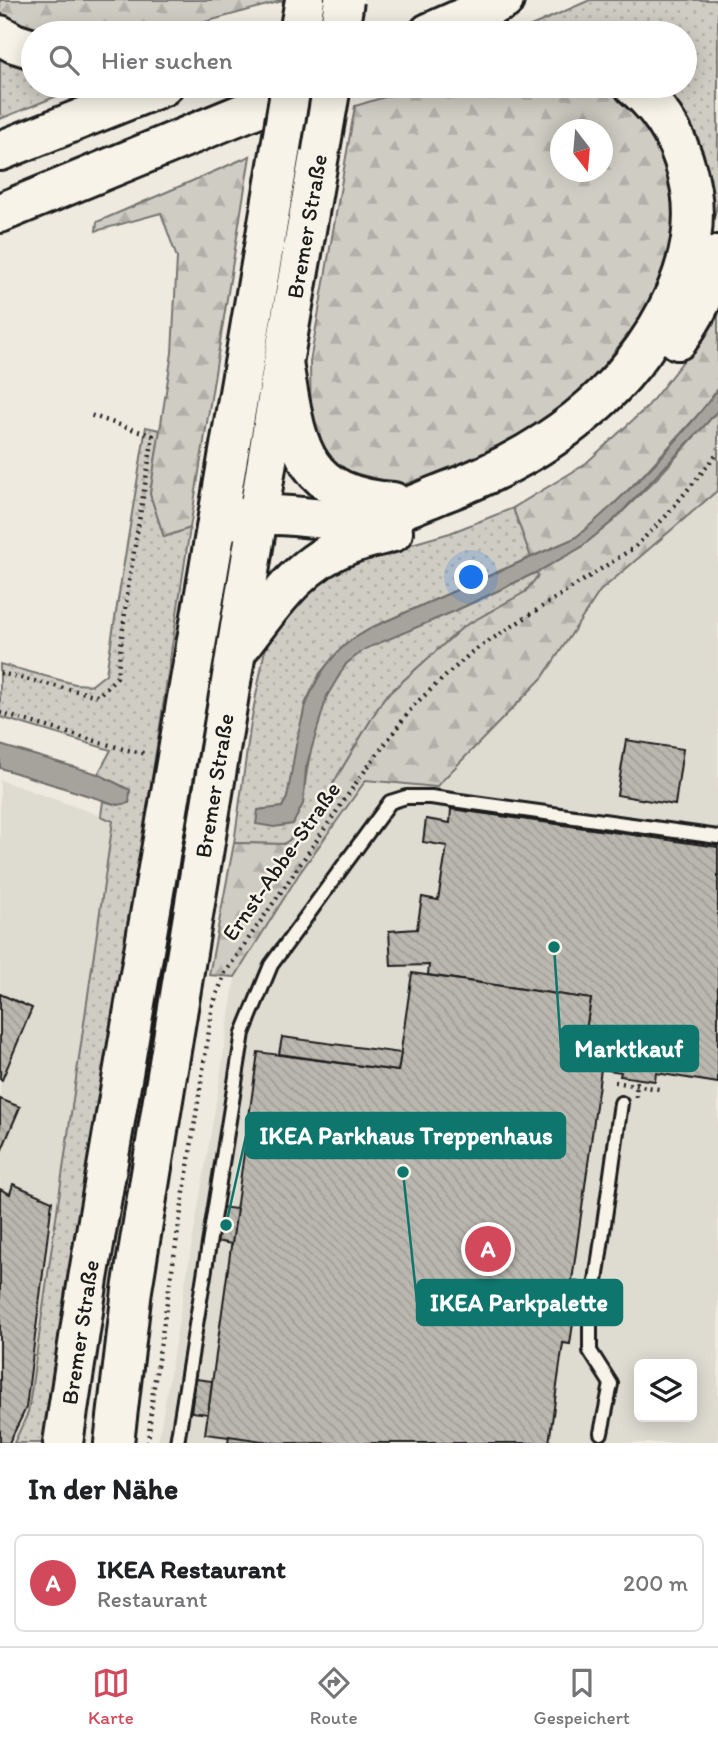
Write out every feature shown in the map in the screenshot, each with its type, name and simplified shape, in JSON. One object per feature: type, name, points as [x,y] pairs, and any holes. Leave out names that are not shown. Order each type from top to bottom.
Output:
[{"type":"main road","points":[[301,21],[305,0]]},
{"type":"main road","points":[[341,21],[344,0]]},
{"type":"main road","points":[[317,21],[366,0]]},
{"type":"main road","points":[[457,21],[505,0]]},
{"type":"main road","points":[[0,36],[21,45]]},
{"type":"main road","points":[[0,151],[133,98]]},
{"type":"main road","points":[[0,213],[281,98]]},
{"type":"main road","name":"Bremer Straße","points":[[114,1443],[197,761],[216,523],[289,98]]},
{"type":"main road","name":"Bremer Straße","points":[[64,1443],[82,1316],[197,761],[236,652],[329,98]]},
{"type":"main road","points":[[257,526],[363,519],[407,508],[473,482],[518,459],[581,417],[603,398],[624,374],[664,317],[678,288],[692,243],[694,220],[688,170],[674,135],[658,109],[647,98]]},
{"type":"main road","points":[[236,652],[288,586],[310,565],[348,544],[457,515],[528,480],[583,448],[634,400],[692,321],[712,277],[718,255]]},
{"type":"main road","points":[[283,363],[299,446],[318,475],[331,486],[351,495],[374,500],[394,502],[437,496]]},
{"type":"main road","points":[[216,523],[257,526],[348,544]]},
{"type":"lane","points":[[177,1443],[243,1033],[271,965],[390,802],[406,797],[430,797],[718,837]]},
{"type":"lane","points":[[601,1433],[611,1384],[590,1351],[590,1324],[621,1103]]},
{"type":"path","points":[[0,673],[98,696],[117,677],[128,589],[153,436],[87,414]]},
{"type":"path","name":"Ernst-Abbe-Straße","points":[[148,1443],[153,1392],[211,1019],[225,974],[361,776],[414,705],[472,652],[635,547],[666,516],[718,453]]},
{"type":"path","points":[[0,713],[124,749],[197,761]]},
{"type":"path","points":[[615,1082],[659,1089]]},
{"type":"shaded area","points":[[718,389],[718,410],[707,423],[613,521],[580,548],[455,611],[365,649],[346,664],[327,696],[306,768],[303,804],[293,824],[274,827],[256,824],[258,810],[282,807],[287,798],[298,735],[309,697],[318,678],[345,645],[373,627],[575,538],[651,468]]},
{"type":"shaded area","points":[[718,490],[718,1443],[158,1443],[235,977],[299,874],[366,780],[543,677],[600,591]]},
{"type":"shaded area","points":[[0,745],[98,774],[130,790],[129,803],[118,805],[0,768]]},
{"type":"shaded area","points":[[0,780],[113,820],[28,1413],[14,1443],[0,1443]]},
{"type":"green space","points":[[0,0],[286,0],[208,21],[21,21],[21,28],[16,27],[0,12]]},
{"type":"green space","points":[[590,0],[718,0],[718,202],[714,218],[707,171],[686,115],[670,98],[697,98],[697,21],[542,21]]},
{"type":"green space","points":[[0,55],[21,65],[21,98],[52,98],[0,119]]},
{"type":"green space","points":[[381,98],[622,98],[636,105],[679,189],[661,292],[585,389],[531,431],[473,462],[402,485],[338,469],[311,434],[310,362],[355,106]]},
{"type":"green space","points":[[250,156],[190,528],[164,537],[150,494],[172,353],[177,258],[161,213],[96,231],[97,222]]},
{"type":"green space","points":[[718,296],[718,389],[644,474],[599,519],[575,538],[531,557],[513,508],[584,465],[647,407],[691,351]]},
{"type":"green space","points":[[718,410],[718,490],[600,591],[543,677],[436,787],[366,780],[299,874],[235,977],[209,975],[234,843],[284,844],[314,821],[384,698],[463,627],[525,592],[538,576],[537,572],[580,548],[613,521],[660,475]]},
{"type":"green space","points":[[146,427],[160,430],[150,494],[164,537],[190,528],[130,924],[45,1443],[14,1443],[28,1413],[113,821],[101,816],[103,801],[118,805],[130,790],[98,774],[111,750],[0,717],[0,664],[75,684],[92,685],[106,674]]},
{"type":"green space","points":[[513,508],[531,557],[373,627],[346,644],[320,673],[305,704],[287,798],[282,807],[266,811],[259,817],[303,804],[311,749],[322,709],[329,691],[348,662],[384,638],[454,611],[537,572],[538,576],[526,592],[463,627],[384,698],[314,821],[284,844],[234,843],[251,722],[264,654],[276,623],[300,592],[342,564],[450,533]]},
{"type":"building","points":[[626,740],[683,749],[675,805],[617,795]]},
{"type":"building","points":[[451,809],[718,847],[718,1083],[656,1073],[655,1081],[620,1076],[621,1072],[580,1066],[591,999],[428,975],[429,965],[391,966],[389,931],[417,929],[422,897],[438,900],[447,846],[423,842],[426,819],[450,823]]},
{"type":"building","points":[[412,973],[591,999],[580,1066],[601,1069],[572,1281],[579,1282],[570,1344],[563,1343],[549,1443],[275,1443],[205,1434],[258,1052],[398,1071]]},
{"type":"building","points":[[0,994],[32,1008],[2,1080],[0,1079]]},
{"type":"building","points":[[282,1037],[401,1053],[398,1071],[279,1054]]},
{"type":"building","points":[[0,1099],[20,1107],[0,1154]]},
{"type":"building","points":[[13,1184],[52,1201],[26,1408],[9,1443],[0,1443],[0,1189],[10,1194]]},
{"type":"building","points":[[220,1207],[237,1209],[232,1244],[215,1241]]},
{"type":"building","points":[[196,1379],[212,1381],[208,1414],[191,1412]]},
{"type":"building","points":[[229,1436],[275,1443],[228,1443]]},
{"type":"place","name":"Marktkauf","points":[[554,947]]},
{"type":"place","name":"IKEA Parkpalette","points":[[403,1172]]},
{"type":"place","name":"IKEA Parkhaus Treppenhaus","points":[[226,1225]]},
{"type":"place","name":"IKEA Restaurant","points":[[488,1249]]}]
